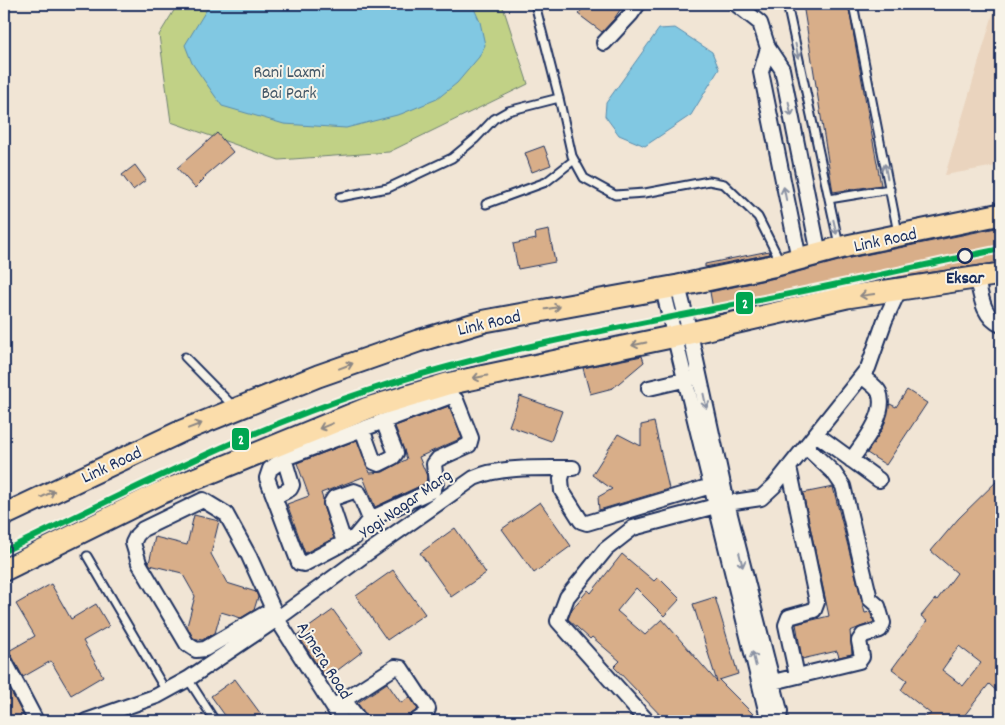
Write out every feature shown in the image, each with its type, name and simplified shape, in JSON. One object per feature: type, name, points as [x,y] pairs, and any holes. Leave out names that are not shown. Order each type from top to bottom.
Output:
[{"type":"main road","name":"Link Road","points":[[4,515],[182,431],[364,359],[485,321],[670,287],[1001,214]]},
{"type":"main road","points":[[4,570],[130,507],[193,479],[368,408],[447,384],[847,297],[1001,274]]},
{"type":"street","points":[[604,43],[638,4]]},
{"type":"street","points":[[736,4],[760,23],[768,48],[782,69],[800,259]]},
{"type":"street","points":[[768,48],[761,72],[800,259]]},
{"type":"street","points":[[976,278],[987,314],[994,322],[1001,326]]},
{"type":"street","points":[[670,287],[682,334],[700,376],[722,505],[766,683],[767,714],[773,721]]},
{"type":"street","points":[[646,721],[558,620],[567,597],[606,549],[633,528],[722,505],[761,498],[774,486],[868,368],[885,320],[899,290]]},
{"type":"street","points":[[682,334],[685,379],[711,486],[722,505]]},
{"type":"street","points":[[649,388],[700,376]]},
{"type":"street","points":[[851,460],[877,420],[881,401],[878,390],[862,376]]},
{"type":"street","points":[[451,396],[456,400],[471,438],[468,445],[438,459],[434,464],[436,483],[433,490],[370,519],[349,539],[304,564],[299,562],[267,478],[270,469],[284,458],[362,429],[451,396]]},
{"type":"street","points":[[362,429],[374,462],[378,464],[394,457],[396,453],[383,421]]},
{"type":"street","points":[[816,434],[878,480]]},
{"type":"street","points":[[766,683],[859,661],[862,658],[859,641],[863,635],[880,630],[883,623],[878,606],[870,599],[843,486],[834,473],[806,447]]},
{"type":"street","points":[[274,497],[290,489],[292,485],[284,458]]},
{"type":"street","name":"Yogi Nagar Marg","points":[[275,614],[363,556],[474,478],[486,472],[569,468],[561,479],[562,491],[581,521],[587,522],[711,486]]},
{"type":"street","points":[[789,468],[818,602],[814,610],[789,618],[786,625],[797,676]]},
{"type":"street","points":[[193,479],[203,500],[143,529],[133,543],[139,563],[187,644],[196,650],[205,649],[275,614]]},
{"type":"street","points":[[363,556],[349,539],[331,503],[334,498],[354,491],[359,493],[370,519]]},
{"type":"street","name":"Ajmera Road","points":[[203,500],[226,514],[249,556],[275,614],[338,703],[342,721]]},
{"type":"street","points":[[130,507],[143,529]]},
{"type":"street","points":[[86,721],[157,696],[188,679],[275,614]]},
{"type":"street","points":[[4,661],[31,719]]},
{"type":"street","points":[[360,721],[338,703],[394,667],[401,668],[428,709],[426,714],[416,721]]},
{"type":"street","points":[[766,683],[780,711],[779,721]]},
{"type":"lane","points":[[535,4],[574,160],[584,178],[615,195],[645,194],[709,181],[724,184],[800,259]]},
{"type":"lane","points":[[787,4],[840,248]]},
{"type":"lane","points":[[853,4],[899,236]]},
{"type":"lane","points":[[340,197],[388,188],[452,158],[475,140],[494,119],[508,111],[559,98]]},
{"type":"lane","points":[[486,204],[546,182],[574,160]]},
{"type":"lane","points":[[829,199],[890,189]]},
{"type":"lane","points":[[185,357],[237,410]]},
{"type":"lane","points":[[87,556],[166,691]]},
{"type":"lane","points":[[188,679],[214,721]]},
{"type":"shaded area","points":[[996,4],[1001,4],[1001,165],[945,175]]},
{"type":"green space","name":"Rani Laxmi Bai Park","points":[[178,4],[502,4],[528,84],[389,152],[279,160],[171,122],[159,35]]},
{"type":"water","name":"Rani Laxmi Bai Park","points":[[210,4],[472,4],[480,22],[485,45],[479,57],[457,83],[437,99],[401,114],[346,128],[284,124],[222,106],[192,63],[185,45]]},
{"type":"water","points":[[675,28],[712,52],[719,69],[691,115],[645,146],[619,135],[605,116],[606,103],[659,29]]},
{"type":"building","points":[[587,4],[624,4],[602,32],[578,14]]},
{"type":"building","points":[[803,4],[848,4],[881,185],[833,192]]},
{"type":"building","points":[[217,133],[233,152],[205,176],[195,188],[177,168]]},
{"type":"building","points":[[544,146],[551,165],[532,172],[525,153]]},
{"type":"building","points":[[135,165],[146,180],[133,190],[122,175]]},
{"type":"building","points":[[1001,227],[1001,262],[845,285],[714,315],[710,292],[775,278],[850,258]]},
{"type":"building","points":[[549,230],[555,262],[518,269],[513,244],[536,239],[535,233]]},
{"type":"building","points":[[769,251],[770,254],[705,267],[705,264]]},
{"type":"building","points":[[642,356],[644,362],[613,388],[590,394],[583,368]]},
{"type":"building","points":[[907,390],[927,403],[886,465],[867,453],[884,426],[889,405],[896,407]]},
{"type":"building","points":[[520,396],[562,411],[551,441],[509,426]]},
{"type":"building","points":[[449,406],[462,438],[419,457],[427,476],[426,483],[375,507],[363,477],[321,493],[323,506],[334,538],[305,553],[287,504],[309,496],[297,463],[357,440],[370,473],[383,472],[407,459],[395,426]]},
{"type":"building","points":[[654,422],[669,489],[599,510],[598,497],[612,489],[592,475],[618,434],[641,446],[641,425]]},
{"type":"building","points":[[1001,477],[1001,695],[989,684],[960,721],[918,721],[931,714],[901,690],[907,680],[892,669],[927,621],[921,616],[935,599],[937,600],[957,573],[931,551],[958,519]],"holes":[[[959,646],[981,663],[963,686],[942,670]]]},
{"type":"building","points":[[833,487],[865,613],[870,612],[874,622],[850,631],[852,654],[839,657],[837,651],[802,659],[796,624],[829,616],[803,493]]},
{"type":"building","points":[[540,502],[571,546],[534,573],[502,529]]},
{"type":"building","points":[[194,515],[219,521],[211,554],[227,583],[256,592],[258,597],[254,610],[241,618],[221,612],[215,633],[202,640],[193,638],[187,626],[195,596],[182,573],[150,565],[149,563],[155,537],[187,545]]},
{"type":"building","points":[[455,528],[486,573],[451,597],[420,553]]},
{"type":"building","points":[[622,554],[654,581],[658,577],[680,599],[664,616],[636,588],[617,611],[645,635],[662,619],[717,682],[693,604],[715,597],[738,674],[719,680],[760,721],[666,721],[614,667],[620,661],[592,637],[590,639],[568,619],[572,609],[588,590],[591,593]]},
{"type":"building","points":[[393,570],[425,614],[387,640],[356,596]]},
{"type":"building","points":[[51,584],[71,619],[96,604],[109,626],[83,641],[103,676],[71,695],[51,661],[23,677],[12,656],[7,652],[35,636],[16,604]]},
{"type":"building","points":[[333,610],[363,651],[326,679],[298,635]]},
{"type":"building","points":[[4,678],[23,715],[12,721],[4,721]]},
{"type":"building","points":[[235,679],[266,721],[229,721],[211,696]]},
{"type":"building","points":[[387,683],[401,703],[410,697],[418,709],[411,714],[407,721],[369,721],[357,703]]},
{"type":"transit line","name":"2","points":[[4,551],[184,464],[276,424],[323,406],[418,375],[566,338],[794,293],[1001,249]]},
{"type":"place","name":"Eksar","points":[[965,256]]}]
